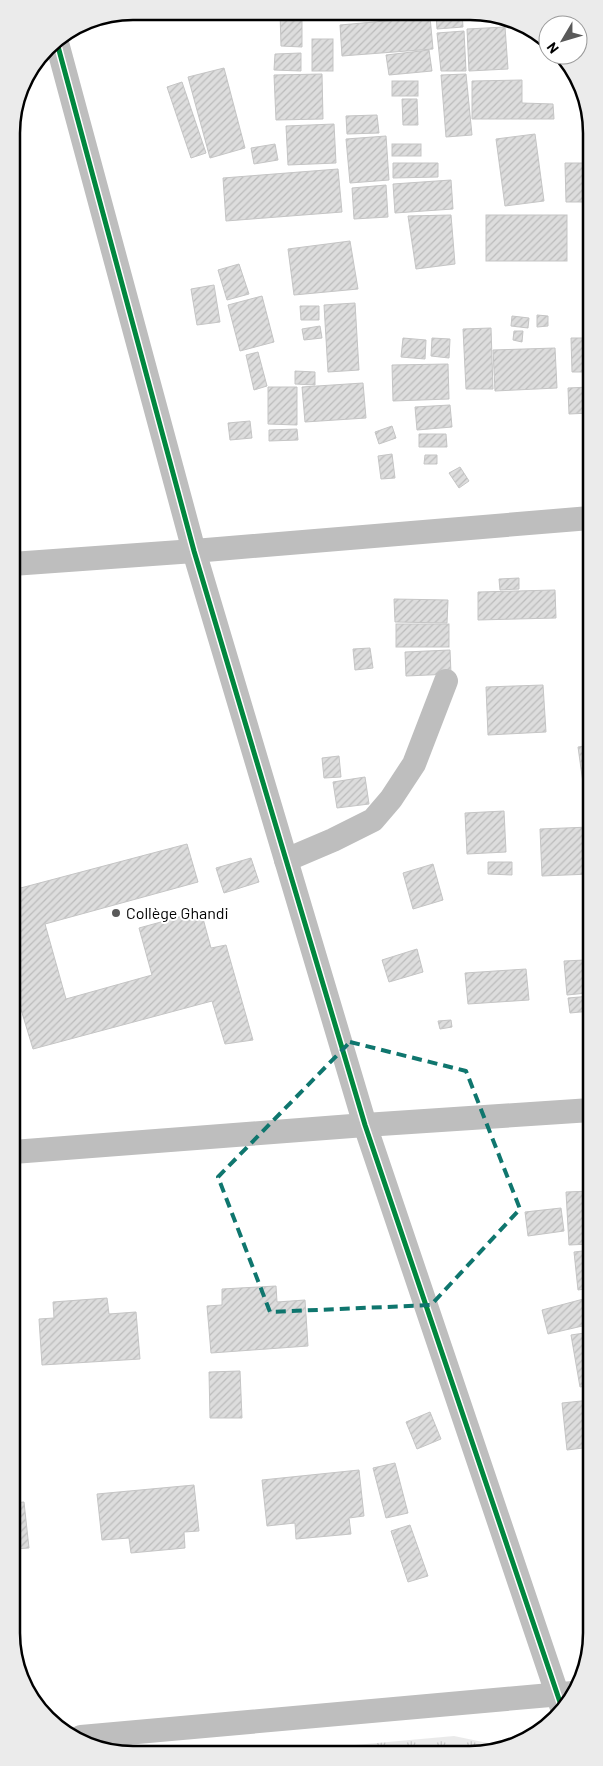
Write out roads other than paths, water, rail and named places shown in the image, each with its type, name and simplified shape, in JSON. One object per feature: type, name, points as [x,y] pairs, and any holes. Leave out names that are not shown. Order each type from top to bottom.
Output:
[{"type":"street","points":[[58,48],[194,552],[364,1125],[564,1696]]},
{"type":"street","points":[[20,563],[194,552],[583,519]]},
{"type":"street","points":[[286,860],[373,820],[391,799],[414,764],[446,681]]},
{"type":"street","points":[[20,1151],[583,1111]]},
{"type":"street","points":[[89,1736],[562,1699]]},
{"type":"place","name":"Collège Ghandi","points":[[116,913]]}]
